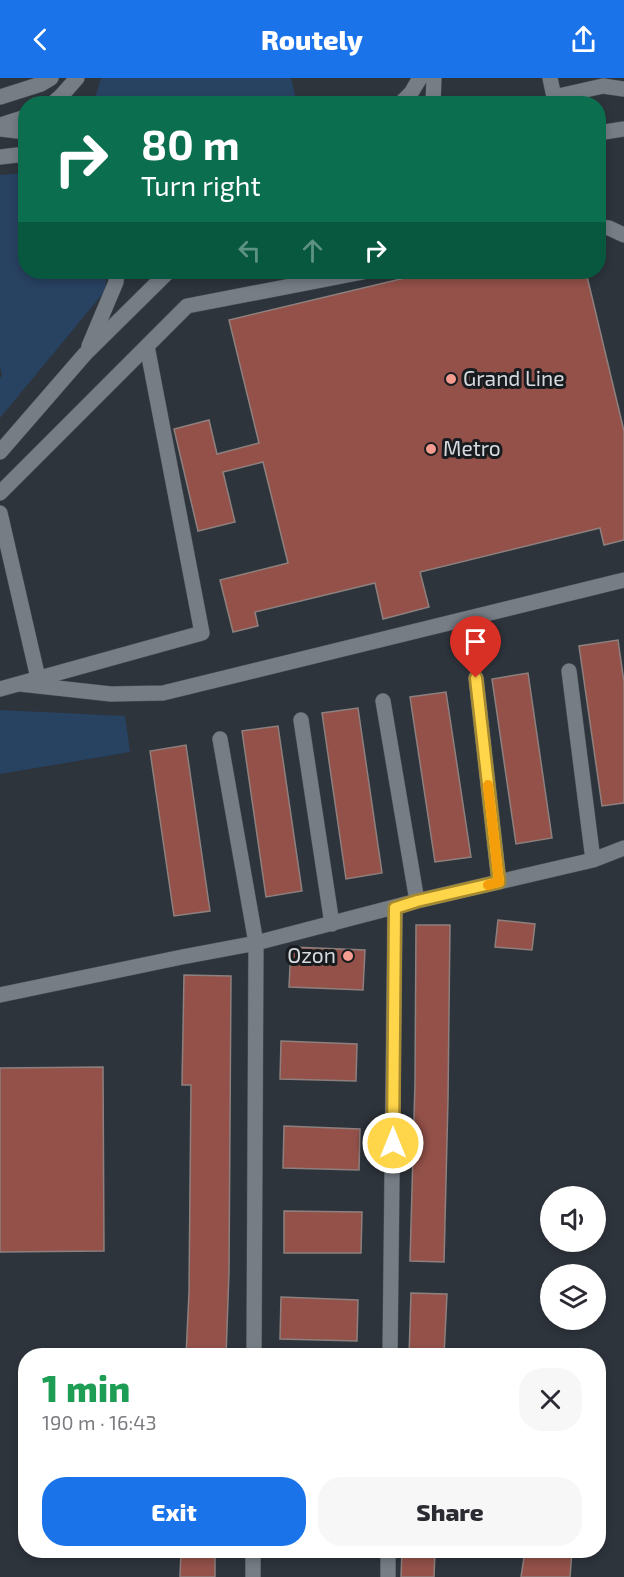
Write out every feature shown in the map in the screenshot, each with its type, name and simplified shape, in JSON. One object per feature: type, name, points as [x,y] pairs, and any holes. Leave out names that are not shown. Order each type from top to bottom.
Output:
[{"type":"street","points":[[0,97],[41,84],[51,78]]},
{"type":"street","points":[[61,96],[77,78]]},
{"type":"street","points":[[408,96],[420,78]]},
{"type":"street","points":[[433,96],[434,78]]},
{"type":"street","points":[[550,78],[554,96]]},
{"type":"street","points":[[558,96],[603,86],[624,89]]},
{"type":"street","points":[[0,127],[18,120]]},
{"type":"street","points":[[0,127],[18,130]]},
{"type":"street","points":[[606,132],[624,129]]},
{"type":"street","points":[[0,157],[18,155]]},
{"type":"street","points":[[606,228],[624,235]]},
{"type":"street","points":[[85,354],[116,279]]},
{"type":"street","points":[[0,452],[85,354],[161,279]]},
{"type":"street","points":[[0,493],[187,306],[327,279]]},
{"type":"street","points":[[0,689],[202,633],[147,346]]},
{"type":"street","points":[[0,513],[38,678]]},
{"type":"street","points":[[20,684],[111,694],[163,693],[624,580]]},
{"type":"street","points":[[569,671],[593,860]]},
{"type":"street","points":[[476,678],[499,882]]},
{"type":"street","points":[[383,701],[417,901]]},
{"type":"street","points":[[300,720],[332,924]]},
{"type":"street","points":[[220,740],[256,943],[254,1348]]},
{"type":"street","points":[[0,995],[256,943],[417,901],[593,860],[624,848]]},
{"type":"street","points":[[390,1348],[395,908]]},
{"type":"street","points":[[253,1558],[253,1577]]},
{"type":"street","points":[[388,1558],[388,1577]]},
{"type":"shaded area","points":[[101,78],[291,78],[295,96],[96,96]]},
{"type":"shaded area","points":[[18,174],[18,279],[106,279],[105,291],[0,418],[0,378],[2,376],[0,366],[0,175]]},
{"type":"shaded area","points":[[0,710],[125,716],[130,752],[0,774]]},
{"type":"building","name":"Metro","points":[[401,279],[588,279],[624,431],[624,540],[604,545],[600,528],[420,572],[429,607],[383,619],[375,583],[255,612],[258,626],[233,632],[220,580],[288,563],[263,462],[223,472],[235,522],[198,531],[174,429],[209,420],[217,454],[259,443],[229,320]]},
{"type":"building","points":[[618,640],[624,682],[624,803],[602,806],[579,646]]},
{"type":"building","points":[[528,673],[552,838],[516,844],[492,679]]},
{"type":"building","points":[[446,692],[471,857],[435,862],[410,697]]},
{"type":"building","points":[[358,708],[382,873],[346,879],[322,713]]},
{"type":"building","points":[[278,726],[302,891],[266,897],[242,731]]},
{"type":"building","points":[[186,745],[210,911],[174,916],[150,751]]},
{"type":"building","points":[[498,920],[535,924],[532,950],[495,947]]},
{"type":"building","points":[[416,925],[450,925],[444,1262],[410,1261],[415,1083]]},
{"type":"building","points":[[291,947],[365,950],[363,990],[289,987]]},
{"type":"building","points":[[184,975],[231,976],[226,1348],[186,1348],[191,1085],[182,1085]]},
{"type":"building","points":[[281,1041],[357,1044],[356,1081],[280,1079]]},
{"type":"building","points":[[103,1067],[104,1251],[0,1252],[0,1068]]},
{"type":"building","points":[[284,1126],[360,1129],[359,1170],[283,1168]]},
{"type":"building","points":[[284,1211],[362,1212],[361,1253],[284,1253]]},
{"type":"building","points":[[411,1293],[447,1294],[444,1348],[409,1348]]},
{"type":"building","points":[[281,1297],[358,1300],[357,1341],[280,1339]]},
{"type":"building","points":[[181,1558],[215,1558],[215,1577],[180,1577]]},
{"type":"building","points":[[402,1558],[435,1558],[434,1577],[401,1577]]},
{"type":"building","points":[[524,1558],[571,1558],[570,1577],[521,1577]]},
{"type":"slow traffic","points":[[488,785],[499,882],[488,885]]},
{"type":"place","name":"Grand Line","points":[[451,379]]},
{"type":"place","name":"Metro","points":[[431,449]]},
{"type":"place","name":"Ozon","points":[[348,956]]},
{"type":"route","points":[[393,1143],[395,908],[499,882],[476,678]]}]
